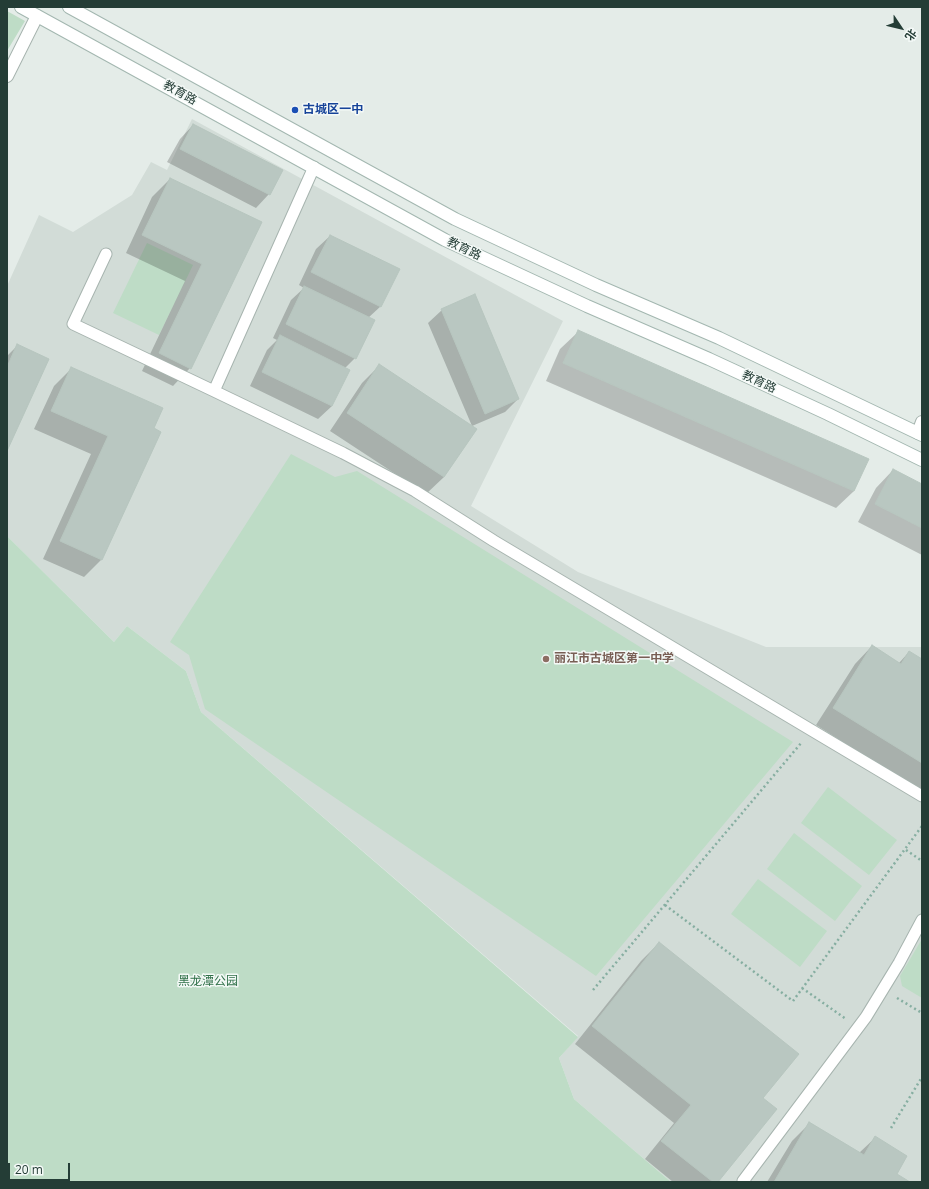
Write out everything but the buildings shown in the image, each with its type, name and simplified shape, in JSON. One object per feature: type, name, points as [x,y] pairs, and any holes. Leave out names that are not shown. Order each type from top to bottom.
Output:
[{"type":"street","name":"教育路","points":[[21,7],[445,240],[587,306],[793,398],[922,460]]},
{"type":"street","name":"教育路","points":[[69,7],[455,219],[589,282],[719,338],[921,430]]},
{"type":"street","points":[[7,76],[37,16]]},
{"type":"lane","points":[[214,391],[314,167]]},
{"type":"lane","points":[[106,254],[73,324],[349,456],[415,491],[494,541],[922,796]]},
{"type":"lane","points":[[745,1182],[743,1181],[858,1028],[883,989],[922,920]]},
{"type":"path","points":[[593,990],[811,731]]},
{"type":"path","points":[[665,905],[793,1001],[906,850],[922,826]]},
{"type":"path","points":[[906,850],[922,862]]},
{"type":"path","points":[[802,988],[858,1028]]},
{"type":"path","points":[[883,989],[922,1013]]},
{"type":"path","points":[[891,1128],[922,1077]]},
{"type":"shaded area","name":"丽江市古城区第一中学","points":[[192,119],[563,321],[471,506],[578,572],[766,647],[922,647],[922,1182],[671,1182],[574,1099],[559,1058],[578,1036],[201,712],[186,671],[127,626],[114,642],[7,536],[7,286],[39,215],[73,232],[132,195],[151,162],[167,170]]},
{"type":"green space","points":[[7,11],[25,21],[7,51]]},
{"type":"green space","points":[[147,243],[193,265],[159,335],[113,313]]},
{"type":"green space","points":[[291,454],[335,477],[357,471],[793,742],[596,976],[205,709],[189,655],[170,642]]},
{"type":"green space","name":"黑龙潭公园","points":[[7,536],[114,642],[127,626],[186,671],[201,712],[578,1037],[559,1058],[574,1099],[671,1182],[7,1182]]},
{"type":"green space","points":[[828,787],[897,840],[869,875],[801,823]]},
{"type":"green space","points":[[794,833],[862,886],[835,921],[767,869]]},
{"type":"green space","points":[[758,879],[827,931],[800,967],[731,914]]},
{"type":"green space","points":[[922,939],[922,998],[902,986],[900,976]]},
{"type":"place","name":"古城区一中","points":[[295,110]]},
{"type":"place","name":"丽江市古城区第一中学","points":[[546,659]]}]
